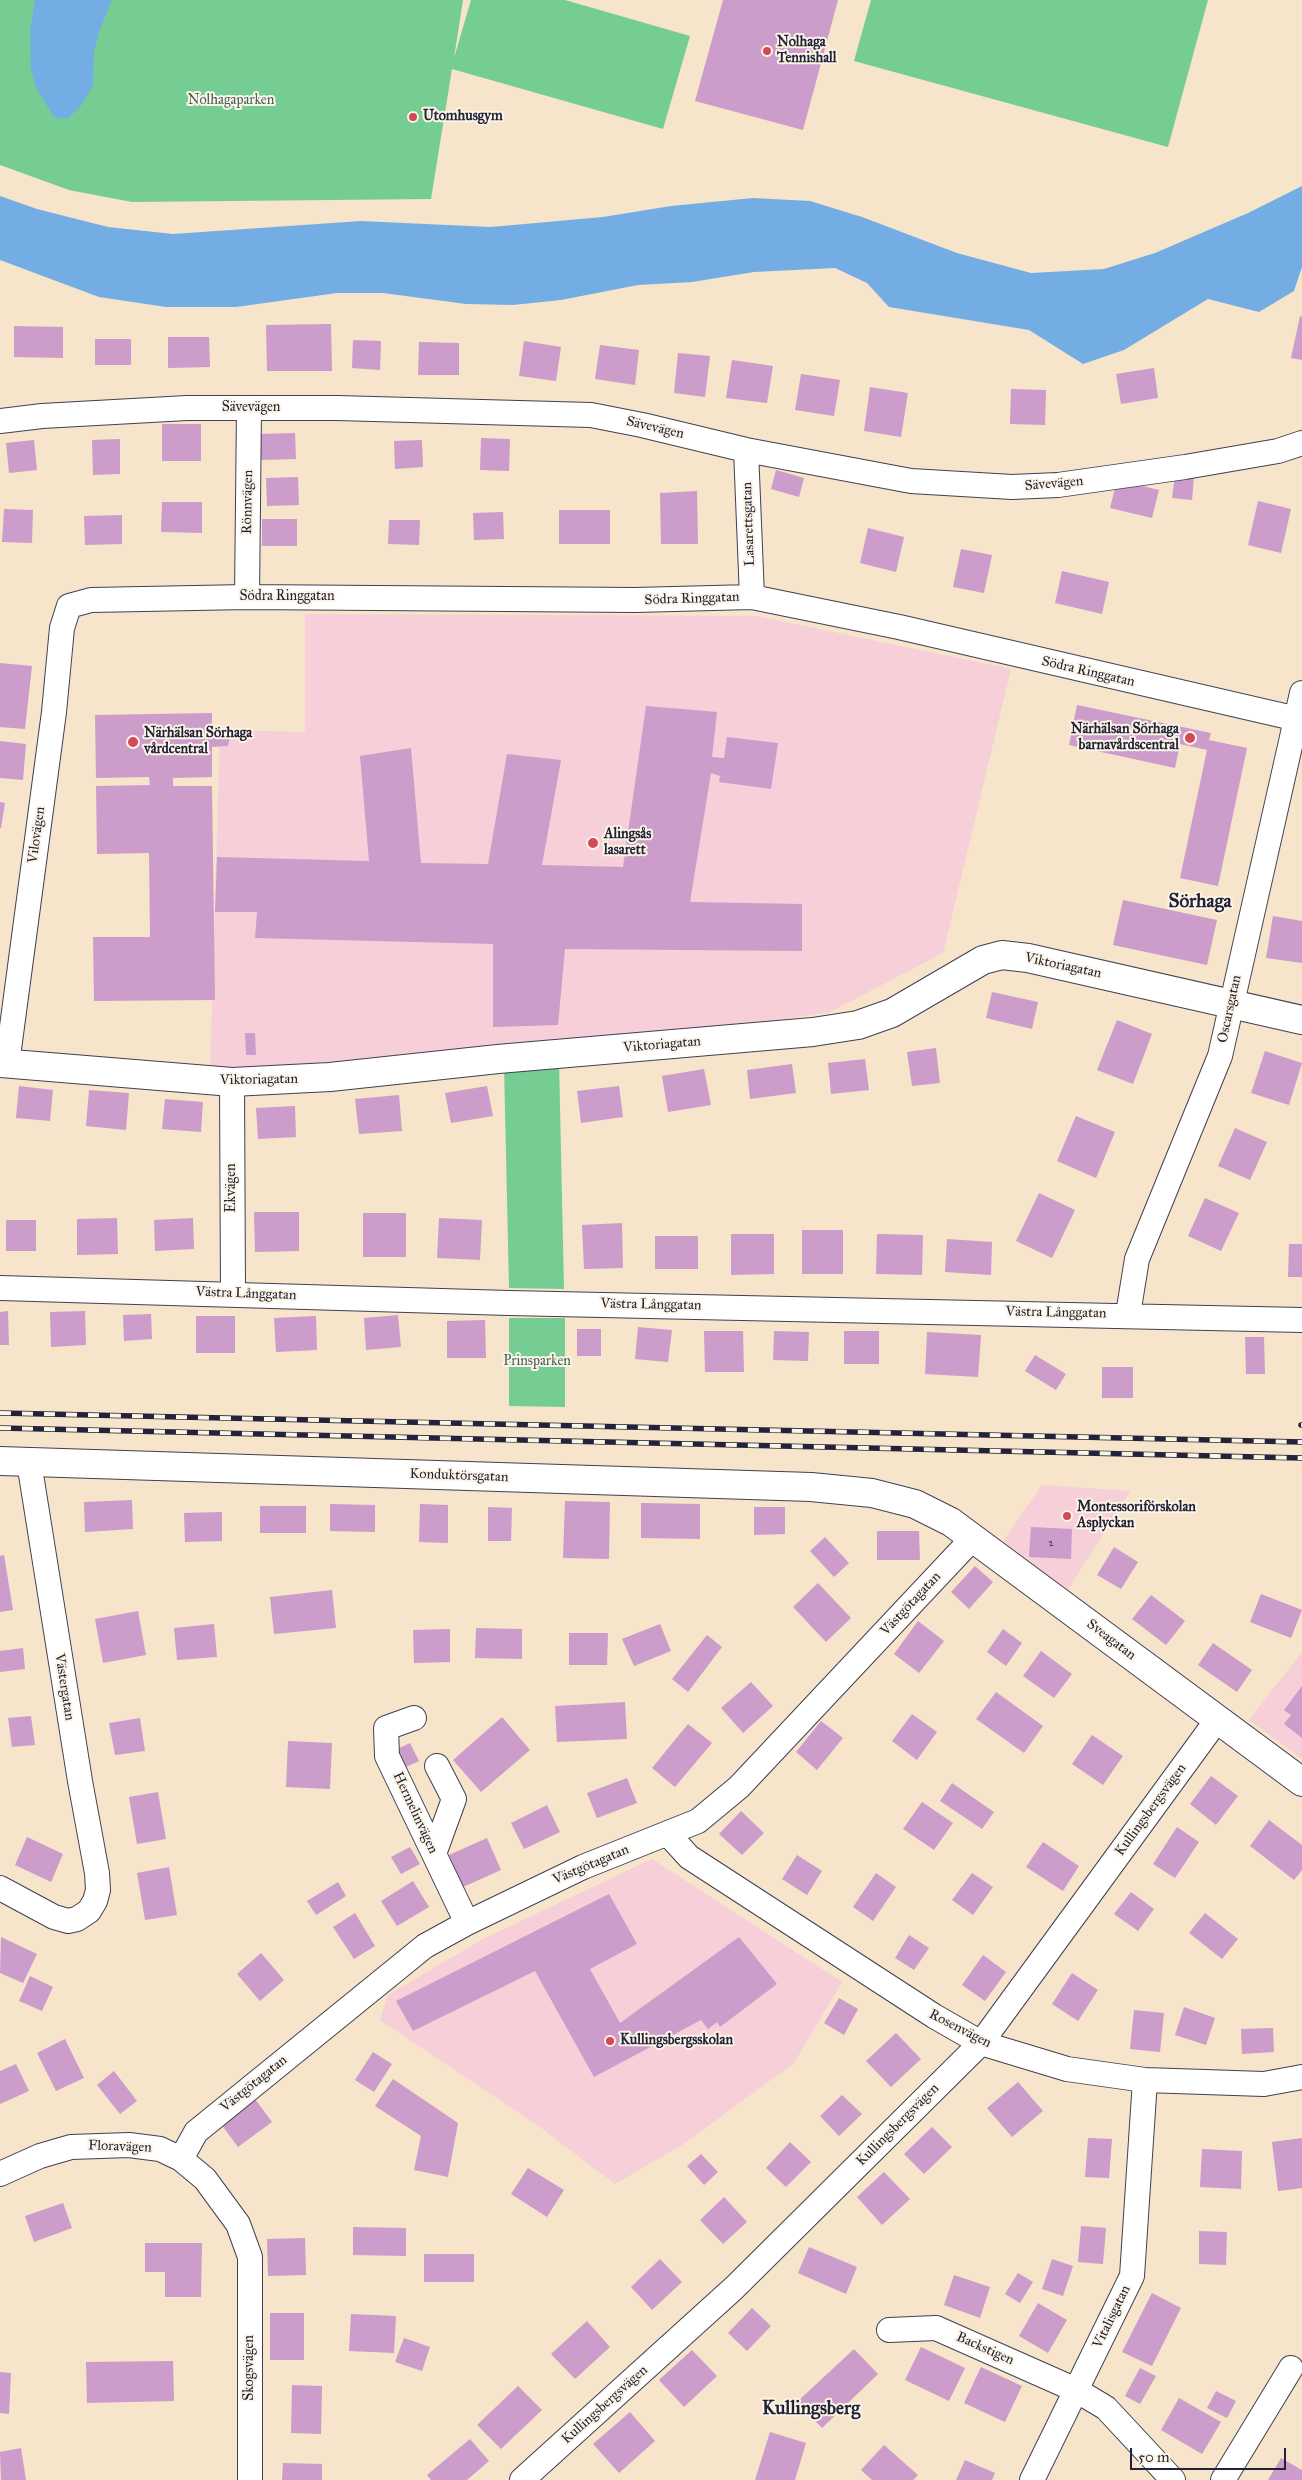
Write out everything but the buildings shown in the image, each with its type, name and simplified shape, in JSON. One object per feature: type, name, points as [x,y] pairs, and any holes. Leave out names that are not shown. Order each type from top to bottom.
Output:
[{"type":"street","name":"Sävevägen","points":[[0,422],[42,416],[187,408],[591,415],[746,450],[911,481],[1012,487],[1058,485],[1185,468],[1278,451],[1302,443]]},
{"type":"street","name":"Rönnvägen","points":[[247,597],[249,408]]},
{"type":"street","name":"Lasarettsgatan","points":[[746,450],[752,597]]},
{"type":"street","name":"Södra Ringgatan","points":[[69,606],[91,600],[247,597],[635,600],[752,597],[899,627],[1299,719]]},
{"type":"street","name":"Vilovägen","points":[[4,1064],[54,712],[62,628],[69,606]]},
{"type":"street","name":"Oscarsgatan","points":[[1128,1314],[1138,1259],[1220,1056],[1299,719],[1302,693]]},
{"type":"street","name":"Viktoriagatan","points":[[4,1064],[232,1082],[330,1077],[498,1058],[813,1032],[858,1025],[892,1013],[983,960],[1002,955],[1028,958],[1302,1020]]},
{"type":"street","name":"Ekvägen","points":[[232,1082],[233,1294]]},
{"type":"street","name":"Västra Långgatan","points":[[0,1288],[509,1303],[1128,1314],[1302,1320]]},
{"type":"street","name":"Konduktörsgatan","points":[[0,1461],[811,1487],[872,1493],[915,1504]]},
{"type":"street","name":"Västergatan","points":[[0,1888],[54,1916],[68,1921],[77,1919],[89,1911],[96,1900],[98,1890],[98,1873],[80,1781],[29,1462]]},
{"type":"street","name":"Sveagatan","points":[[915,1504],[951,1522],[1302,1782]]},
{"type":"street","name":"Västgötagatan","points":[[181,2159],[196,2132],[425,1946],[466,1923],[583,1867],[698,1821],[739,1787],[973,1538]]},
{"type":"street","name":"Hermelinvägen","points":[[414,1718],[386,1728],[388,1756],[466,1923]]},
{"type":"street","name":"Kullingsbergsvägen","points":[[522,2480],[734,2288],[981,2043],[1217,1720]]},
{"type":"street","points":[[434,1854],[454,1798],[437,1766]]},
{"type":"street","name":"Rosenvägen","points":[[668,1834],[689,1857],[934,2016],[981,2043],[1067,2069],[1145,2080],[1264,2084],[1302,2077]]},
{"type":"street","name":"Vitalisgatan","points":[[1032,2480],[1132,2276],[1145,2080]]},
{"type":"street","name":"Floravägen","points":[[0,2174],[40,2156],[71,2147],[129,2145],[160,2149],[181,2159],[204,2179],[238,2224],[250,2257]]},
{"type":"street","name":"Skogsvägen","points":[[250,2257],[250,2480]]},
{"type":"street","name":"Backstigen","points":[[889,2330],[936,2328],[1076,2390],[1106,2408],[1173,2480]]},
{"type":"street","points":[[1223,2480],[1291,2368]]},
{"type":"shaded area","name":"Alingsås lasarett","points":[[305,614],[757,616],[1011,669],[943,953],[830,1012],[602,1047],[210,1072],[220,730],[305,732]]},
{"type":"shaded area","name":"Montessoriförskolan Asplyckan","points":[[1042,1485],[1130,1491],[1068,1590],[1003,1541]]},
{"type":"shaded area","points":[[1302,1652],[1302,1759],[1249,1720]]},
{"type":"shaded area","name":"Kullingsbergsskolan","points":[[652,1859],[842,1982],[794,2063],[682,2145],[615,2184],[540,2127],[380,2020],[388,1995],[483,1939]]},
{"type":"green space","name":"Nolhagaparken","points":[[0,0],[463,0],[454,58],[471,0],[565,0],[690,36],[663,129],[452,69],[431,199],[132,202],[69,190],[0,165]]},
{"type":"green space","points":[[871,0],[1208,0],[1168,147],[854,61]]},
{"type":"green space","points":[[559,1060],[564,1289],[509,1288],[504,1065]]},
{"type":"green space","name":"Prinsparken","points":[[509,1318],[565,1318],[565,1407],[509,1406]]},
{"type":"water","points":[[35,0],[112,0],[100,29],[94,52],[93,86],[80,107],[67,119],[54,117],[36,88],[31,69],[30,31]]},
{"type":"water","points":[[1302,186],[1302,267],[1294,291],[1259,312],[1208,299],[1124,350],[1083,364],[1029,330],[889,307],[867,283],[835,268],[754,272],[692,282],[638,285],[561,300],[513,305],[466,304],[383,293],[337,293],[236,307],[166,307],[99,297],[0,260],[0,196],[37,209],[108,227],[173,234],[361,221],[491,227],[603,217],[671,206],[753,198],[810,201],[862,217],[957,253],[1031,273],[1104,269],[1155,253],[1248,213]]},
{"type":"railway","points":[[0,1413],[1302,1442]]},
{"type":"railway","points":[[0,1428],[1302,1458]]},
{"type":"place","name":"Nolhaga Tennishall","points":[[767,51]]},
{"type":"place","name":"Utomhusgym","points":[[413,117]]},
{"type":"place","name":"Närhälsan Sörhaga barnavårdscentral","points":[[1190,738]]},
{"type":"place","name":"Närhälsan Sörhaga vårdcentral","points":[[133,742]]},
{"type":"place","name":"Alingsås lasarett","points":[[593,843]]},
{"type":"place","name":"Montessoriförskolan Asplyckan","points":[[1067,1516]]},
{"type":"place","name":"Kullingsbergsskolan","points":[[610,2041]]},
{"type":"district","name":"Sörhaga","points":[[1200,902]]},
{"type":"district","name":"Kullingsberg","points":[[811,2409]]}]
